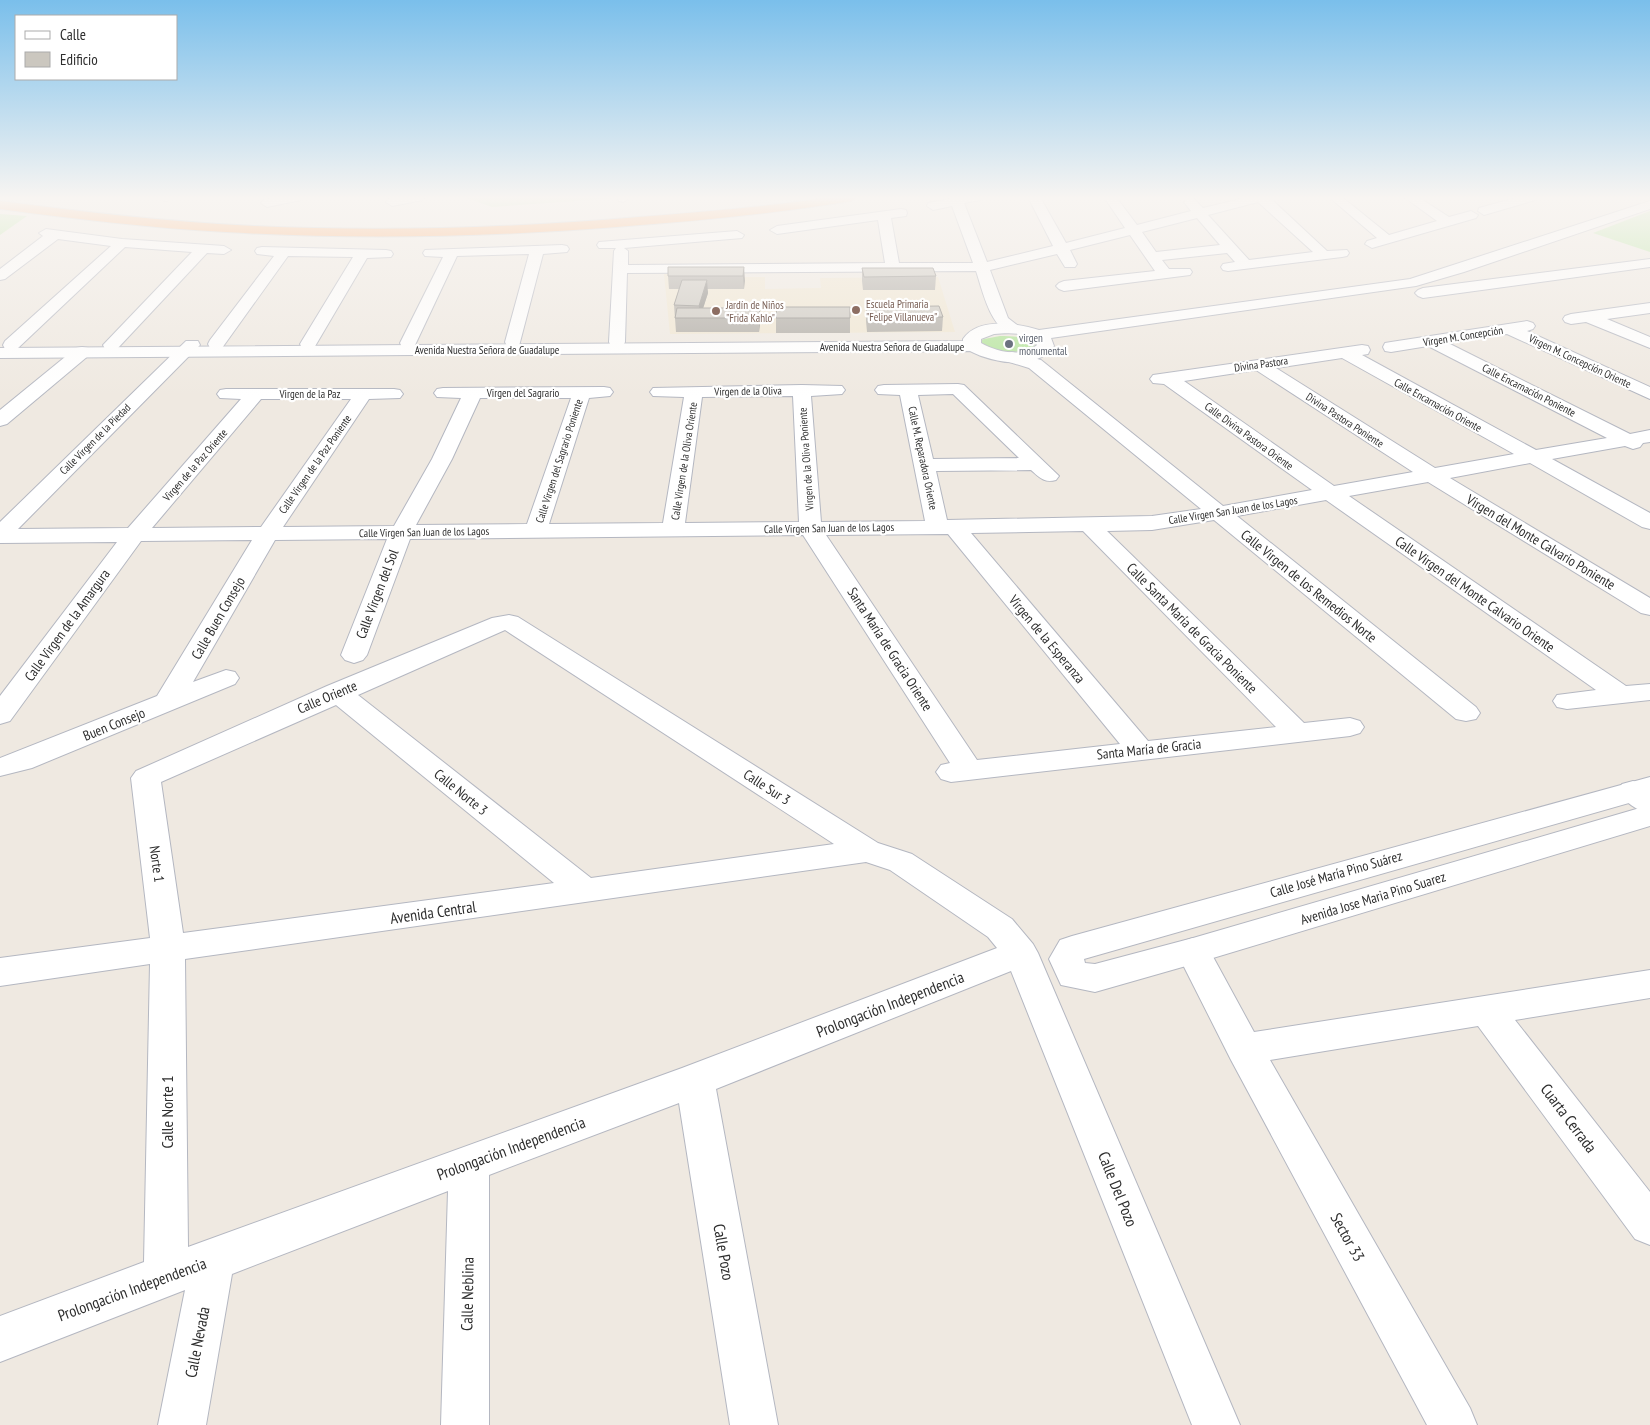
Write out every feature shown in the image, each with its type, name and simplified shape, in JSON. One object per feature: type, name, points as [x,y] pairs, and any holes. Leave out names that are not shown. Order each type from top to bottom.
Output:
[{"type":"street","points":[[0,276],[15,264]]},
{"type":"street","points":[[4,348],[99,264]]},
{"type":"street","points":[[111,345],[189,264]]},
{"type":"street","points":[[216,344],[276,264]]},
{"type":"street","points":[[308,344],[356,264]]},
{"type":"street","points":[[408,343],[447,264]]},
{"type":"street","points":[[513,342],[533,264]]},
{"type":"street","points":[[617,342],[621,264]]},
{"type":"street","points":[[708,264],[708,268]]},
{"type":"street","points":[[807,264],[807,268]]},
{"type":"street","points":[[892,264],[893,268]]},
{"type":"street","points":[[980,264],[1002,326],[1038,349],[1650,264]]},
{"type":"street","points":[[621,269],[981,267],[996,264]]},
{"type":"street","points":[[1070,264],[1080,284]]},
{"type":"street","points":[[1158,264],[1165,275]]},
{"type":"street","points":[[1228,267],[1258,264]]},
{"type":"street","points":[[1038,349],[1411,283],[1476,264]]},
{"type":"street","points":[[1494,264],[1499,268],[1510,272],[1546,277]]},
{"type":"street","points":[[1459,269],[1474,271],[1488,276],[1497,284]]},
{"type":"street","points":[[1064,286],[1184,272]]},
{"type":"street","points":[[1571,320],[1650,308]]},
{"type":"street","points":[[1589,316],[1650,343]]},
{"type":"street","name":"Virgen M. Concepción","points":[[1391,347],[1536,325]]},
{"type":"street","points":[[972,342],[975,335],[1002,326]]},
{"type":"street","name":"Virgen M. Concepción Oriente","points":[[1510,329],[1650,394]]},
{"type":"street","name":"Calle Encarnación Poniente","points":[[1431,341],[1650,451]]},
{"type":"street","name":"Avenida Nuestra Señora de Guadalupe","points":[[4,348],[111,345],[188,349],[216,344],[513,342],[972,342]]},
{"type":"street","name":"Avenida Nuestra Señora de Guadalupe","points":[[4,348],[82,352],[188,349],[972,342]]},
{"type":"street","name":"Calle Virgen de los Remedios Norte","points":[[972,342],[989,354],[1012,357],[1038,349],[1219,513],[1466,713]]},
{"type":"street","name":"Calle Virgen de la Piedad","points":[[0,535],[188,349]]},
{"type":"street","name":"Divina Pastora","points":[[1162,378],[1366,349]]},
{"type":"street","points":[[0,420],[82,352]]},
{"type":"street","name":"Calle Encarnación Oriente","points":[[1344,352],[1650,522]]},
{"type":"street","name":"Divina Pastora Poniente","points":[[1258,364],[1431,475]]},
{"type":"street","name":"Calle Divina Pastora Oriente","points":[[1162,378],[1330,493]]},
{"type":"street","points":[[884,390],[958,389],[1042,470],[925,465]]},
{"type":"street","name":"Virgen de la Oliva Poniente","points":[[802,390],[810,528]]},
{"type":"street","name":"Virgen de la Oliva","points":[[659,392],[836,390]]},
{"type":"street","name":"Calle M. Reparadora Oriente","points":[[908,390],[925,465],[946,527]]},
{"type":"street","name":"Virgen del Sagrario","points":[[443,393],[593,392]]},
{"type":"street","name":"Calle Virgen del Sagrario Poniente","points":[[536,531],[593,392]]},
{"type":"street","name":"Calle Virgen de la Oliva Oriente","points":[[673,530],[694,392]]},
{"type":"street","name":"Calle Virgen del Sol","points":[[354,654],[401,533],[442,459],[473,393]]},
{"type":"street","name":"Virgen de la Paz","points":[[226,394],[394,394]]},
{"type":"street","name":"Virgen de la Paz Oriente","points":[[134,535],[256,394]]},
{"type":"street","name":"Calle Virgen de la Paz Poniente","points":[[267,534],[364,394]]},
{"type":"street","points":[[0,426],[19,425]]},
{"type":"street","name":"Calle Virgen San Juan de los Lagos","points":[[0,535],[401,533],[1152,523],[1219,513],[1650,436]]},
{"type":"street","name":"Virgen del Monte Calvario Poniente","points":[[1431,475],[1650,608]]},
{"type":"street","name":"Calle Virgen del Monte Calvario Oriente","points":[[1330,493],[1621,695]]},
{"type":"street","name":"Calle Santa María de Gracia Poniente","points":[[1087,523],[1297,732]]},
{"type":"street","name":"Virgen de la Esperanza","points":[[946,527],[1140,750]]},
{"type":"street","name":"Santa María de Gracia Oriente","points":[[810,528],[959,771]]},
{"type":"street","name":"Calle Buen Consejo","points":[[168,702],[267,534]]},
{"type":"street","name":"Calle Virgen de la Amargura","points":[[0,716],[134,535]]},
{"type":"street","name":"Calle Oriente","points":[[146,778],[337,692],[501,623],[509,622]]},
{"type":"street","name":"Calle Sur 3","points":[[509,622],[867,851],[901,862],[1000,928],[1021,953]]},
{"type":"street","name":"Buen Consejo","points":[[0,767],[22,761],[226,678]]},
{"type":"street","name":"Calle Norte 3","points":[[337,692],[586,891]]},
{"type":"street","points":[[1567,701],[1650,692]]},
{"type":"street","name":"Santa María de Gracia","points":[[959,771],[1350,727]]},
{"type":"street","name":"Norte 1","points":[[146,778],[168,949]]},
{"type":"street","name":"Avenida Jose Maria Pino Suarez","points":[[1095,978],[1193,951],[1646,799]]},
{"type":"street","name":"Calle José María Pino Suárez","points":[[1095,978],[1073,975],[1066,959],[1072,949],[1646,799]]},
{"type":"street","name":"Avenida Central","points":[[0,972],[867,851]]},
{"type":"street","name":"Calle Norte 1","points":[[166,1275],[168,949]]},
{"type":"street","name":"Sector 33","points":[[1193,951],[1244,1049],[1453,1425]]},
{"type":"street","name":"Prolongación Independencia","points":[[0,1339],[166,1275],[213,1260],[695,1080],[1021,953]]},
{"type":"street","name":"Calle Del Pozo","points":[[1021,953],[1216,1425]]},
{"type":"street","points":[[1244,1049],[1650,984]]},
{"type":"street","name":"Cuarta Cerrada","points":[[1487,1011],[1650,1224]]},
{"type":"street","name":"Calle Pozo","points":[[695,1080],[754,1425]]},
{"type":"street","name":"Calle Neblina","points":[[465,1425],[469,1164]]},
{"type":"street","name":"Calle Nevada","points":[[182,1425],[213,1260]]},
{"type":"shaded area","name":"Escuela Primaria \"Felipe Villanueva\"","points":[[711,273],[712,277],[765,277],[765,289],[821,288],[820,278],[938,277],[955,332],[670,334],[664,274]]},
{"type":"green space","points":[[1000,336],[1023,338],[1035,345],[1021,351],[1006,352],[977,343],[984,339]]},
{"type":"building","points":[[668,267],[744,267],[743,276],[668,276]]},
{"type":"building","points":[[862,268],[933,268],[936,276],[864,277]]},
{"type":"building","points":[[682,280],[707,280],[699,306],[674,305]]},
{"type":"building","points":[[939,306],[943,317],[868,318],[866,307]]},
{"type":"building","points":[[777,307],[850,307],[850,318],[776,318]]},
{"type":"building","points":[[677,308],[760,308],[759,318],[675,318]]},
{"type":"place","name":"Escuela Primaria \"Felipe Villanueva\"","points":[[856,310]]},
{"type":"place","name":"Jardín de Niños \"Frida Kahlo\"","points":[[716,311]]},
{"type":"place","name":"virgen monumental","points":[[1009,344]]}]
